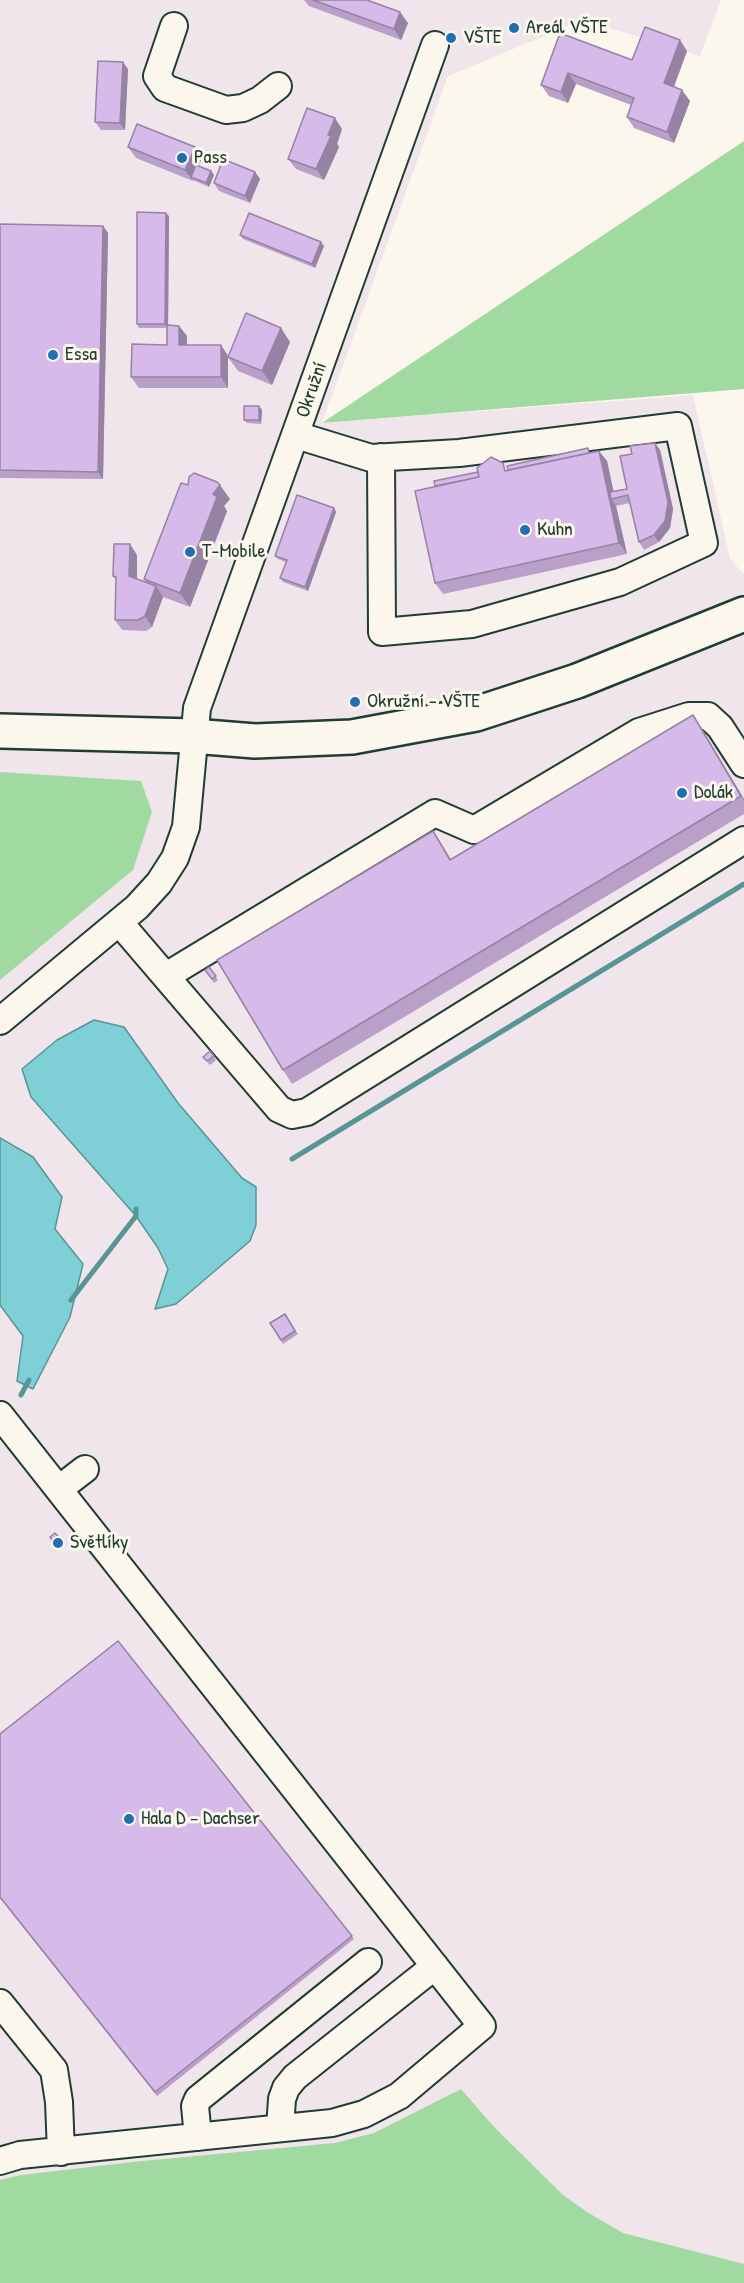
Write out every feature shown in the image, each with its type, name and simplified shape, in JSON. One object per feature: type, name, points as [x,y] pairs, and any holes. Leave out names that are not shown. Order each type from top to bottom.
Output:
[{"type":"main road","points":[[0,731],[194,736],[255,741],[300,741],[352,737],[476,714],[577,681],[735,621],[744,602]]},
{"type":"street","points":[[174,26],[157,76],[165,88],[226,110],[243,108],[260,100],[278,86]]},
{"type":"street","name":"Okružní","points":[[0,1021],[119,922],[159,883],[175,858],[186,826],[198,708],[435,45]]},
{"type":"street","points":[[296,435],[371,458],[381,457],[527,446],[678,426],[704,543],[620,582],[472,624],[382,632],[381,457]]},
{"type":"street","points":[[166,976],[435,813],[474,830],[639,732],[689,716],[708,716],[720,727],[744,764]]},
{"type":"street","points":[[119,922],[279,1109],[292,1115],[307,1112],[744,840]]},
{"type":"street","points":[[0,1414],[482,2026],[399,2096],[372,2109],[332,2123],[20,2155],[0,2161]]},
{"type":"street","points":[[59,1489],[85,1469]]},
{"type":"street","points":[[198,2137],[195,2106],[198,2099],[368,1962]]},
{"type":"street","points":[[280,2128],[282,2099],[286,2088],[295,2077],[435,1966]]},
{"type":"street","points":[[0,2002],[54,2070],[59,2102],[61,2152]]},
{"type":"shaded area","points":[[0,0],[721,0],[700,56],[583,20],[448,76],[322,423],[693,395],[730,558],[744,575],[744,2283],[0,2283]]},
{"type":"green space","points":[[744,141],[744,389],[322,423]]},
{"type":"green space","points":[[0,772],[141,781],[152,812],[133,870],[0,980]]},
{"type":"green space","points":[[461,2089],[494,2127],[563,2195],[587,2212],[623,2233],[744,2264],[744,2283],[0,2283],[0,2180],[21,2175],[142,2161],[335,2143],[374,2133]]},
{"type":"water","points":[[94,1020],[124,1027],[178,1103],[242,1178],[256,1187],[256,1225],[250,1241],[176,1304],[155,1309],[168,1269],[158,1248],[136,1216],[31,1097],[22,1069],[57,1040]]},
{"type":"water","points":[[0,1138],[33,1157],[62,1197],[55,1229],[83,1264],[70,1317],[33,1389],[17,1381],[23,1336],[0,1305]]},
{"type":"building","points":[[313,0],[367,0],[400,12],[394,29]]},
{"type":"building","points":[[645,27],[680,40],[664,83],[682,90],[667,132],[627,117],[634,98],[568,73],[561,92],[541,85],[560,33],[632,60]]},
{"type":"building","points":[[98,61],[123,62],[120,123],[95,122]]},
{"type":"building","points":[[307,108],[335,118],[328,135],[331,136],[316,169],[288,159]]},
{"type":"building","points":[[137,124],[195,147],[185,170],[128,147]]},
{"type":"building","points":[[223,159],[255,172],[245,196],[214,183]]},
{"type":"building","points":[[196,165],[211,171],[206,183],[191,177]]},
{"type":"building","points":[[137,212],[166,213],[165,324],[137,324]]},
{"type":"building","points":[[249,213],[321,242],[312,264],[240,235]]},
{"type":"building","name":"Essa","points":[[0,224],[103,226],[98,472],[0,470]]},
{"type":"building","points":[[246,313],[281,328],[262,371],[228,357]]},
{"type":"building","points":[[167,325],[179,326],[179,345],[221,345],[221,377],[131,377],[132,344],[167,345]]},
{"type":"building","points":[[244,406],[259,406],[259,420],[244,420]]},
{"type":"building","points":[[655,443],[668,502],[665,521],[654,535],[639,542],[628,495],[611,499],[610,492],[627,489],[620,456],[632,454],[630,446]]},
{"type":"building","points":[[588,448],[589,453],[508,470],[507,466]]},
{"type":"building","name":"Kuhn","points":[[599,451],[619,543],[435,583],[415,491],[479,477],[477,468],[491,457],[503,463],[505,471]]},
{"type":"building","points":[[478,472],[479,477],[435,486],[434,481]]},
{"type":"building","points":[[194,473],[220,485],[213,494],[217,497],[180,593],[144,579],[181,483],[188,485],[189,477]]},
{"type":"building","points":[[297,495],[334,508],[305,587],[280,578],[287,560],[275,556]]},
{"type":"building","points":[[114,544],[130,544],[129,576],[156,586],[145,616],[138,620],[115,620]]},
{"type":"building","points":[[693,715],[741,796],[283,1070],[217,960],[433,831],[450,860]]},
{"type":"building","points":[[209,967],[216,976],[212,979],[205,970]]},
{"type":"building","points":[[210,1051],[214,1056],[207,1061],[203,1057]]},
{"type":"building","points":[[285,1314],[295,1331],[281,1340],[270,1323]]},
{"type":"building","points":[[55,1533],[62,1541],[56,1545],[50,1537]]},
{"type":"building","name":"Hala D – Dachser","points":[[118,1641],[352,1936],[155,2092],[0,1897],[0,1734]]},
{"type":"waterway","points":[[292,1159],[744,884]]},
{"type":"waterway","points":[[71,1300],[136,1216],[136,1209]]},
{"type":"waterway","points":[[21,1395],[29,1380]]},
{"type":"place","name":"Areál VŠTE","points":[[514,28]]},
{"type":"place","name":"VŠTE","points":[[451,38]]},
{"type":"place","name":"Pass","points":[[182,158]]},
{"type":"place","name":"Essa","points":[[53,355]]},
{"type":"place","name":"Kuhn","points":[[525,530]]},
{"type":"place","name":"T-Mobile","points":[[190,552]]},
{"type":"place","name":"Okružní - VŠTE","points":[[355,702]]},
{"type":"place","name":"Dolák","points":[[682,793]]},
{"type":"place","name":"Světlíky","points":[[58,1543]]},
{"type":"place","name":"Hala D – Dachser","points":[[129,1819]]}]
